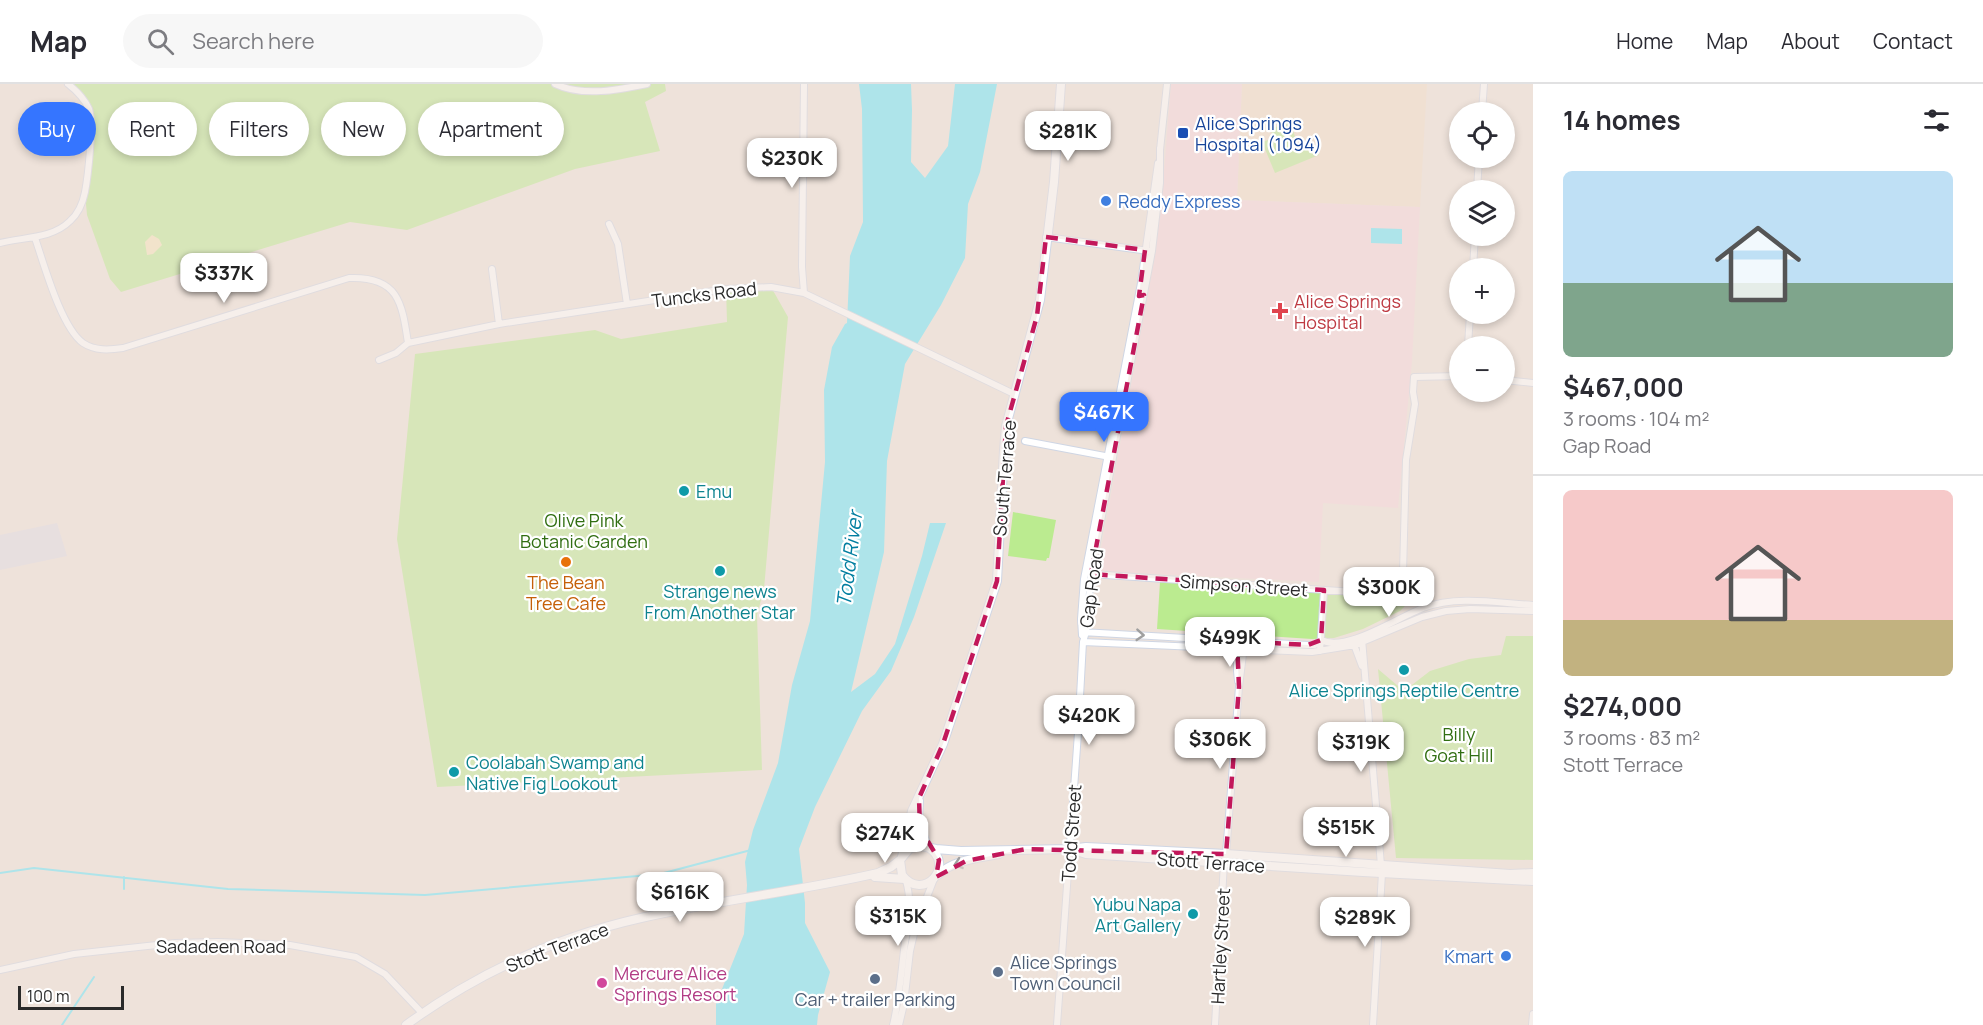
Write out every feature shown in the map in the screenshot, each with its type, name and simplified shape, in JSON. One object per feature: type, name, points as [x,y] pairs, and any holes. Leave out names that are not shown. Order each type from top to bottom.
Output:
[{"type":"main road","name":"Stott Terrace","points":[[927,847],[961,851],[1086,847],[1533,881]]},
{"type":"main road","points":[[927,847],[939,860],[935,878],[922,885],[906,880],[900,870],[901,858],[910,848],[927,847]]},
{"type":"main road","name":"Stott Terrace","points":[[935,878],[950,866],[1026,849]]},
{"type":"main road","name":"Stott Terrace","points":[[406,1025],[483,976],[567,939],[640,918],[862,876],[886,870],[901,858]]},
{"type":"main road","name":"Stott Terrace","points":[[1382,869],[1533,873]]},
{"type":"main road","name":"Stott Terrace","points":[[862,876],[906,880]]},
{"type":"street","points":[[0,243],[34,238],[56,230],[70,221],[80,208],[85,194],[91,117],[83,98],[68,84]]},
{"type":"street","points":[[555,84],[572,90],[595,91],[647,84]]},
{"type":"street","points":[[804,84],[802,267],[804,293]]},
{"type":"street","name":"South Terrace","points":[[901,858],[909,820],[920,791],[943,744],[997,581],[1006,426],[1037,316],[1054,182],[1061,84]]},
{"type":"street","name":"Gap Road","points":[[1084,632],[1081,619],[1083,579],[1115,434],[1149,251],[1160,183],[1160,148],[1167,84]]},
{"type":"street","points":[[1483,102],[1484,84]]},
{"type":"street","points":[[609,224],[618,244],[627,304]]},
{"type":"street","points":[[1046,237],[1149,251]]},
{"type":"street","points":[[34,238],[65,319],[74,335],[94,348],[109,350],[123,348],[334,282],[364,277],[384,284],[399,301],[403,309],[408,343]]},
{"type":"street","points":[[492,269],[499,324]]},
{"type":"street","name":"Tuncks Road","points":[[379,360],[396,353],[408,343],[499,324],[746,287],[771,287],[804,293],[1014,394]]},
{"type":"street","name":"Simpson Street","points":[[1091,574],[1384,594],[1394,591],[1401,584],[1406,460],[1415,404],[1414,377],[1449,376]]},
{"type":"street","points":[[1515,381],[1533,383]]},
{"type":"street","points":[[1025,441],[1110,457]]},
{"type":"street","name":"Gap Road","points":[[1083,642],[1091,574],[1110,457]]},
{"type":"street","points":[[1320,651],[1324,590]]},
{"type":"street","points":[[1321,640],[1328,644],[1358,641],[1401,617],[1437,604],[1461,602],[1533,605]]},
{"type":"street","points":[[1083,642],[1305,653],[1358,641],[1422,617],[1446,611],[1470,609],[1533,611]]},
{"type":"street","points":[[1084,632],[1308,645],[1315,645],[1321,640]]},
{"type":"street","points":[[1358,641],[1365,678],[1382,869],[1373,1025]]},
{"type":"street","name":"Todd Street","points":[[1057,1025],[1083,642]]},
{"type":"street","name":"Hartley Street","points":[[1215,1025],[1241,642]]},
{"type":"street","name":"South Terrace","points":[[920,791],[918,820],[927,847]]},
{"type":"street","points":[[899,1025],[912,941],[935,878]]},
{"type":"street","points":[[892,1025],[899,992],[910,908],[910,893],[906,880]]},
{"type":"street","name":"Sadadeen Road","points":[[0,970],[74,954],[175,943],[290,945],[356,957],[385,974],[422,1013]]},
{"type":"street","points":[[1532,1025],[1533,1014]]},
{"type":"highlighted area","points":[[1046,237],[1145,250],[1139,296],[1144,295],[1091,574],[1324,590],[1321,640],[1308,645],[1237,641],[1239,687],[1226,854],[1026,849],[966,861],[936,877],[939,860],[920,828],[919,798],[943,744],[997,581],[1006,426],[1037,316]]},
{"type":"shaded area","name":"Alice Springs Hospital","points":[[1171,84],[1242,84],[1237,200],[1420,207],[1412,362],[1398,508],[1323,503],[1319,582],[1097,571],[1154,260]]},
{"type":"shaded area","points":[[1242,84],[1427,84],[1420,207],[1237,200]]},
{"type":"shaded area","points":[[57,523],[67,556],[0,570],[0,535]]},
{"type":"green space","points":[[68,84],[665,84],[666,91],[645,102],[660,151],[575,169],[407,230],[350,222],[121,292],[110,279],[87,215],[85,193],[88,156],[96,156],[96,102],[83,102]]},
{"type":"green space","points":[[1298,119],[1299,122],[1291,125],[1298,145],[1305,143],[1309,152],[1317,149],[1319,155],[1275,173],[1262,142],[1274,138],[1270,129]]},
{"type":"green space","name":"Olive Pink Botanic Garden","points":[[771,287],[788,317],[764,589],[757,615],[762,770],[437,787],[397,539],[415,354],[595,330],[621,339],[727,322],[726,289]]},
{"type":"green space","points":[[1013,512],[1056,520],[1049,558],[1046,561],[1008,556]]},
{"type":"green space","points":[[1160,582],[1392,598],[1409,595],[1405,606],[1400,611],[1363,629],[1334,638],[1312,639],[1157,629]]},
{"type":"green space","name":"Billy Goat Hill","points":[[1506,636],[1533,636],[1533,860],[1396,858],[1378,669],[1404,691],[1430,671],[1469,659],[1501,655]]},
{"type":"sand","points":[[152,235],[159,239],[162,245],[153,254],[147,255],[145,242]]},
{"type":"water","name":"Todd River","points":[[859,84],[911,84],[911,162],[925,178],[948,146],[955,84],[997,84],[980,172],[968,204],[965,258],[941,305],[905,364],[887,461],[884,552],[851,692],[875,674],[895,644],[930,523],[946,523],[914,617],[891,671],[862,711],[815,807],[799,849],[805,923],[830,972],[817,1025],[716,1025],[716,1004],[744,934],[747,885],[745,862],[753,830],[778,763],[792,685],[810,621],[825,462],[824,390],[832,347],[847,323],[850,256],[863,222],[862,109]]},
{"type":"water","points":[[1371,228],[1402,229],[1402,244],[1371,243]]},
{"type":"waterway","points":[[0,873],[34,868],[228,889],[425,895],[660,874],[751,850]]},
{"type":"waterway","points":[[124,877],[124,889]]},
{"type":"waterway","points":[[62,1025],[94,977]]},
{"type":"place","name":"Alice Springs Hospital (1094)","points":[[1183,133]]},
{"type":"place","name":"Reddy Express","points":[[1106,201]]},
{"type":"place","name":"Alice Springs Hospital","points":[[1280,311]]},
{"type":"place","name":"Emu","points":[[684,491]]},
{"type":"place","name":"The Bean Tree Cafe","points":[[566,562]]},
{"type":"place","name":"Strange news From Another Star","points":[[720,571]]},
{"type":"place","name":"Alice Springs Reptile Centre","points":[[1404,670]]},
{"type":"place","name":"Coolabah Swamp and Native Fig Lookout","points":[[454,772]]},
{"type":"place","name":"Yubu Napa Art Gallery","points":[[1193,914]]},
{"type":"place","name":"Kmart","points":[[1506,956]]},
{"type":"place","name":"Alice Springs Town Council","points":[[998,972]]},
{"type":"place","name":"Car + trailer Parking","points":[[875,979]]},
{"type":"place","name":"Mercure Alice Springs Resort","points":[[602,983]]}]
